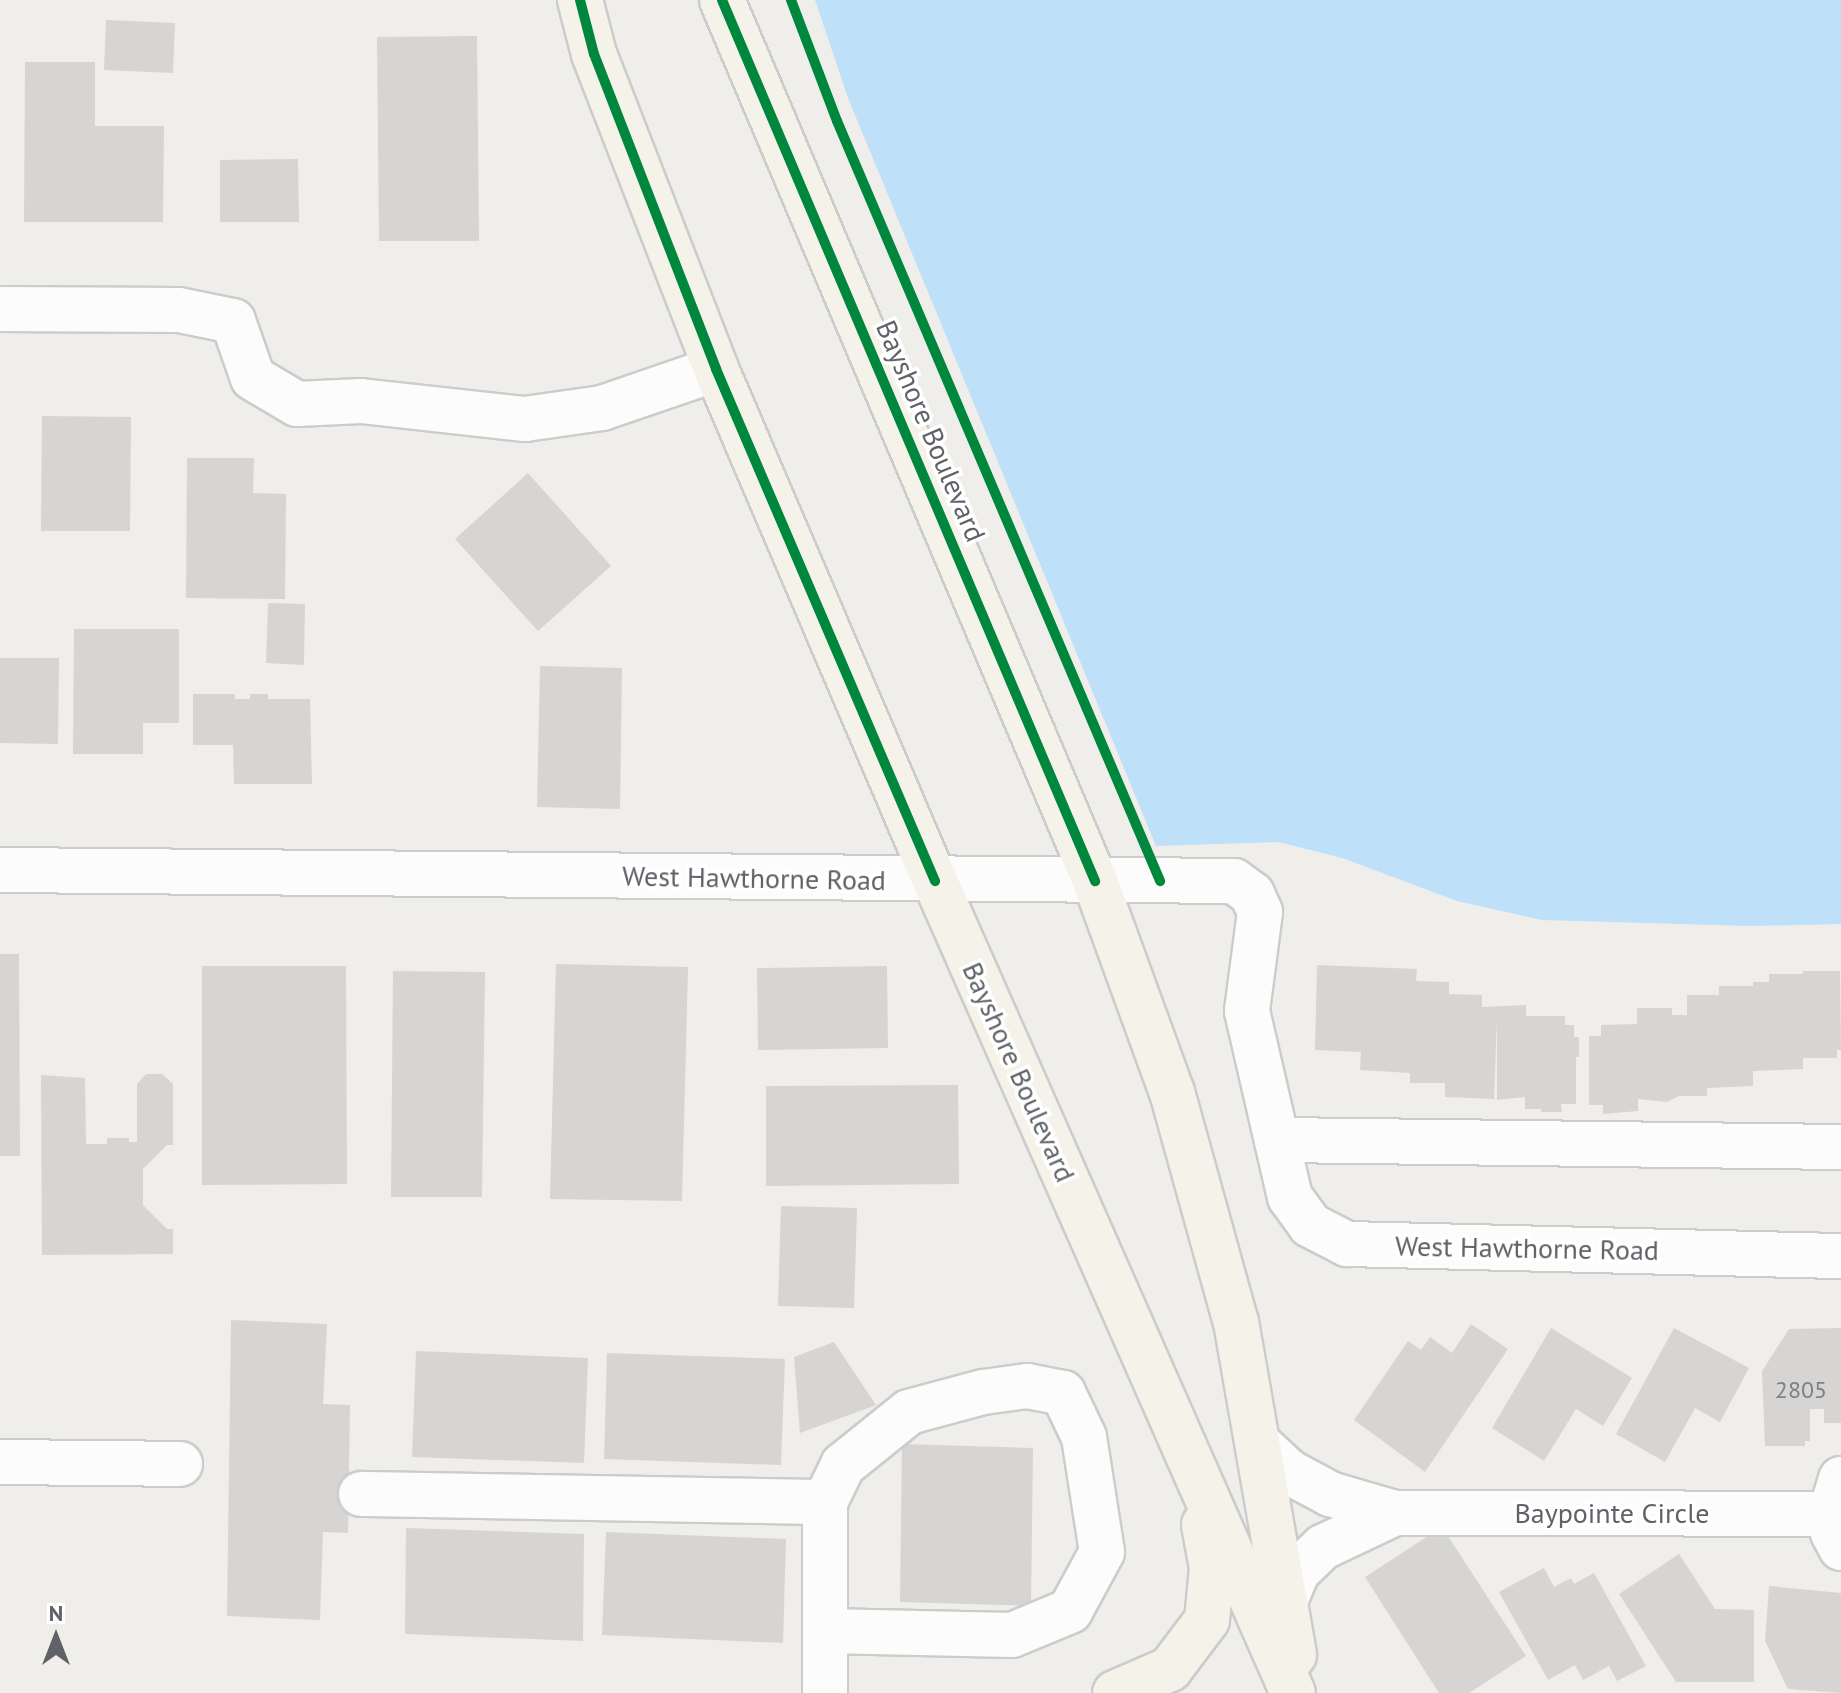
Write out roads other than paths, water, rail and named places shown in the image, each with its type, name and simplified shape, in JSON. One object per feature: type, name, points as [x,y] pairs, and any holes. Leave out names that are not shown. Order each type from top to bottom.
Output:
[{"type":"main road","name":"Bayshore Boulevard","points":[[580,0],[594,54],[716,369],[935,881],[1293,1693]]},
{"type":"main road","name":"Bayshore Boulevard","points":[[722,0],[1095,881],[1172,1092],[1236,1322],[1300,1693]]},
{"type":"main road","points":[[1115,1693],[1170,1669],[1207,1620],[1212,1568],[1195,1471]]},
{"type":"street","points":[[0,309],[179,310],[233,321],[253,378],[297,404],[361,401],[525,419],[602,408],[716,369]]},
{"type":"street","name":"West Hawthorne Road","points":[[0,870],[935,881],[1234,881],[1252,894],[1260,912],[1247,1011],[1290,1197],[1310,1225],[1347,1244],[1841,1256]]},
{"type":"street","points":[[1277,1140],[1841,1147]]},
{"type":"street","points":[[825,1631],[1012,1635],[1070,1611],[1102,1552],[1084,1437],[1063,1393],[1027,1386],[983,1392],[909,1412],[843,1465],[825,1502],[825,1631],[825,1693]]},
{"type":"street","name":"Baypointe Circle","points":[[1259,1444],[1289,1472],[1330,1494],[1395,1513],[1837,1513]]},
{"type":"street","points":[[0,1462],[180,1464]]},
{"type":"street","points":[[361,1494],[825,1502]]},
{"type":"street","name":"Baypointe Circle","points":[[1285,1601],[1298,1571],[1323,1547],[1395,1513]]},
{"type":"water","points":[[815,0],[1841,0],[1841,924],[1751,926],[1542,920],[1457,901],[1342,858],[1278,842],[1156,846],[848,98]]}]
